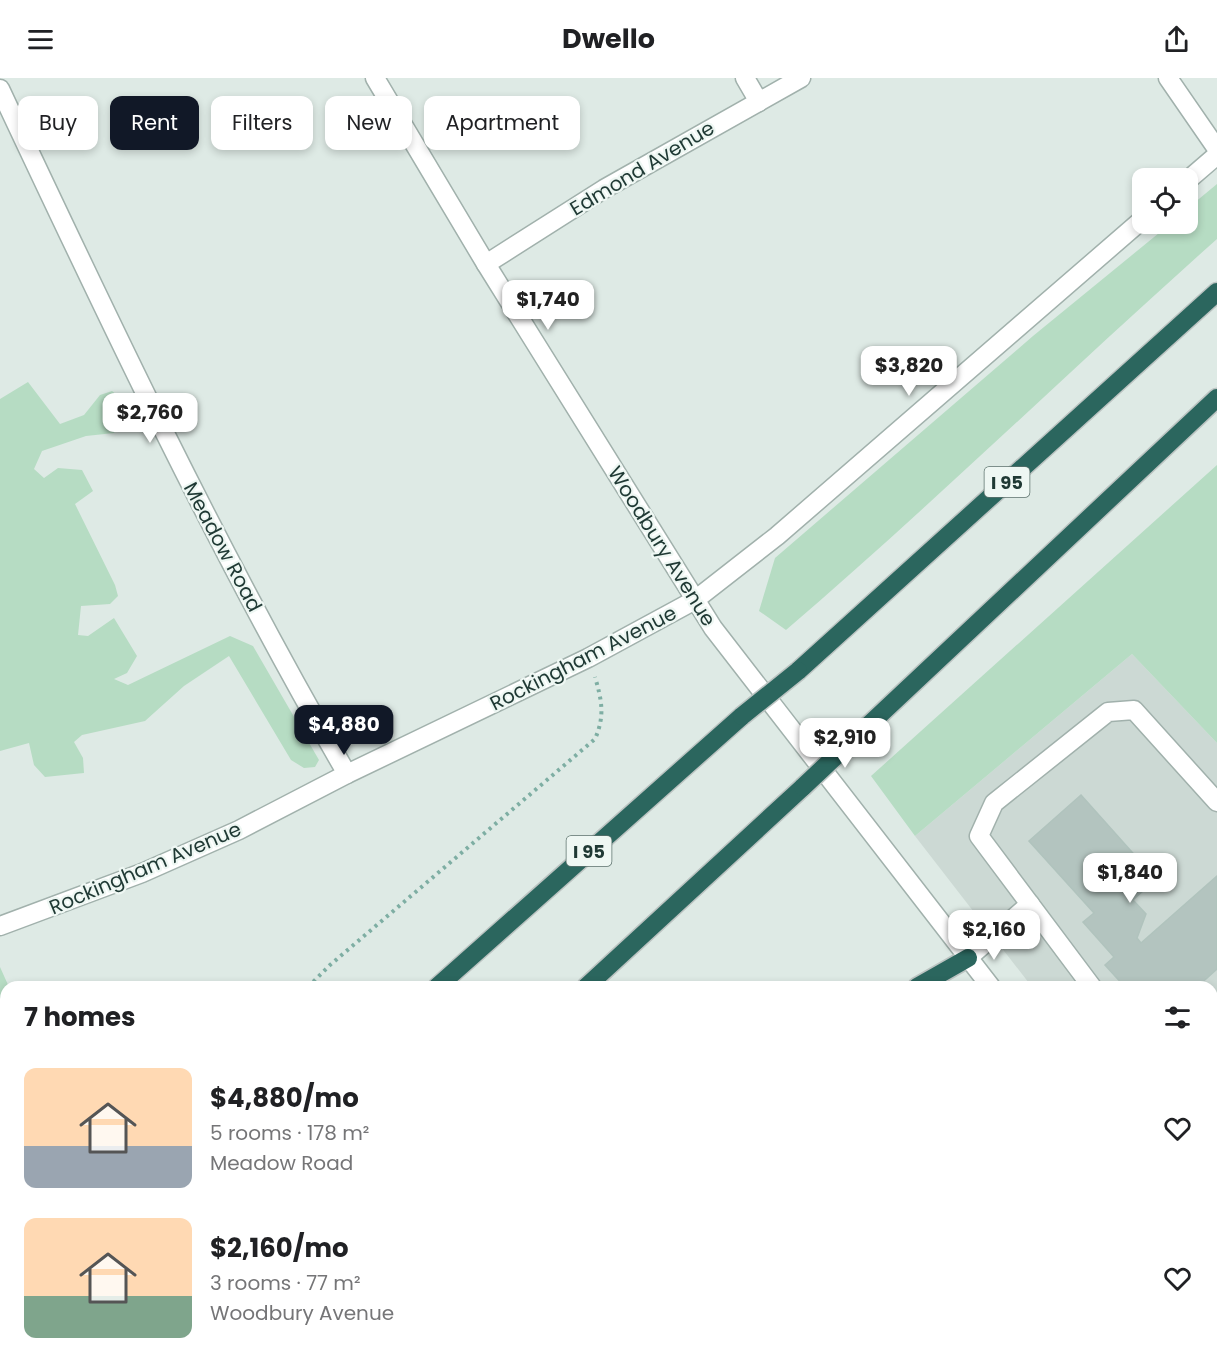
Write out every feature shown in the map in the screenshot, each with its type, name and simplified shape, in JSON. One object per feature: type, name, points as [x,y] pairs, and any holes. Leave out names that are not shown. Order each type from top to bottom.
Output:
[{"type":"highway","name":"I 95","points":[[444,981],[742,716],[798,671],[1217,292]]},
{"type":"highway","points":[[593,981],[803,787],[1217,398]]},
{"type":"highway","points":[[928,981],[968,958]]},
{"type":"street","name":"Woodbury Avenue","points":[[375,78],[486,264],[694,600],[713,628],[986,981]]},
{"type":"street","points":[[745,78],[759,102]]},
{"type":"street","name":"Edmond Avenue","points":[[486,264],[604,189],[801,78]]},
{"type":"street","points":[[1168,78],[1217,149]]},
{"type":"street","name":"Meadow Road","points":[[0,89],[187,479],[236,575],[347,774]]},
{"type":"street","points":[[1198,171],[1217,154]]},
{"type":"street","name":"Rockingham Avenue","points":[[0,926],[192,852],[347,774],[588,658],[694,600],[777,536],[1132,229]]},
{"type":"street","points":[[1088,981],[979,836],[994,803],[1108,712],[1134,710],[1217,802]]},
{"type":"street","points":[[968,958],[1030,904]]},
{"type":"path","points":[[314,981],[595,738],[602,722],[603,710],[588,658]]},
{"type":"shaded area","points":[[1132,654],[1217,743],[1217,981],[1027,981],[915,836]]},
{"type":"green space","points":[[1217,184],[1217,239],[895,534],[786,630],[759,611],[775,558],[1033,336],[1158,234],[1198,234],[1198,200]]},
{"type":"green space","points":[[28,382],[60,424],[84,415],[100,395],[112,391],[126,402],[124,416],[114,433],[86,436],[42,451],[34,469],[44,478],[58,468],[82,470],[93,491],[75,504],[115,585],[118,596],[110,604],[81,606],[78,635],[88,636],[114,618],[137,656],[127,673],[114,679],[128,685],[230,636],[253,646],[319,760],[315,767],[304,768],[291,760],[229,656],[184,686],[145,721],[82,735],[74,742],[83,758],[84,773],[45,777],[34,765],[29,743],[0,751],[0,399]]},
{"type":"green space","points":[[1217,465],[1217,743],[1132,654],[915,836],[871,776]]},
{"type":"green space","points":[[0,967],[6,981],[0,981]]},
{"type":"building","points":[[1081,795],[1156,879],[1133,900],[1146,914],[1137,938],[1141,943],[1217,876],[1217,969],[1204,981],[1120,981],[1105,965],[1114,957],[1083,922],[1094,913],[1029,841]]}]
